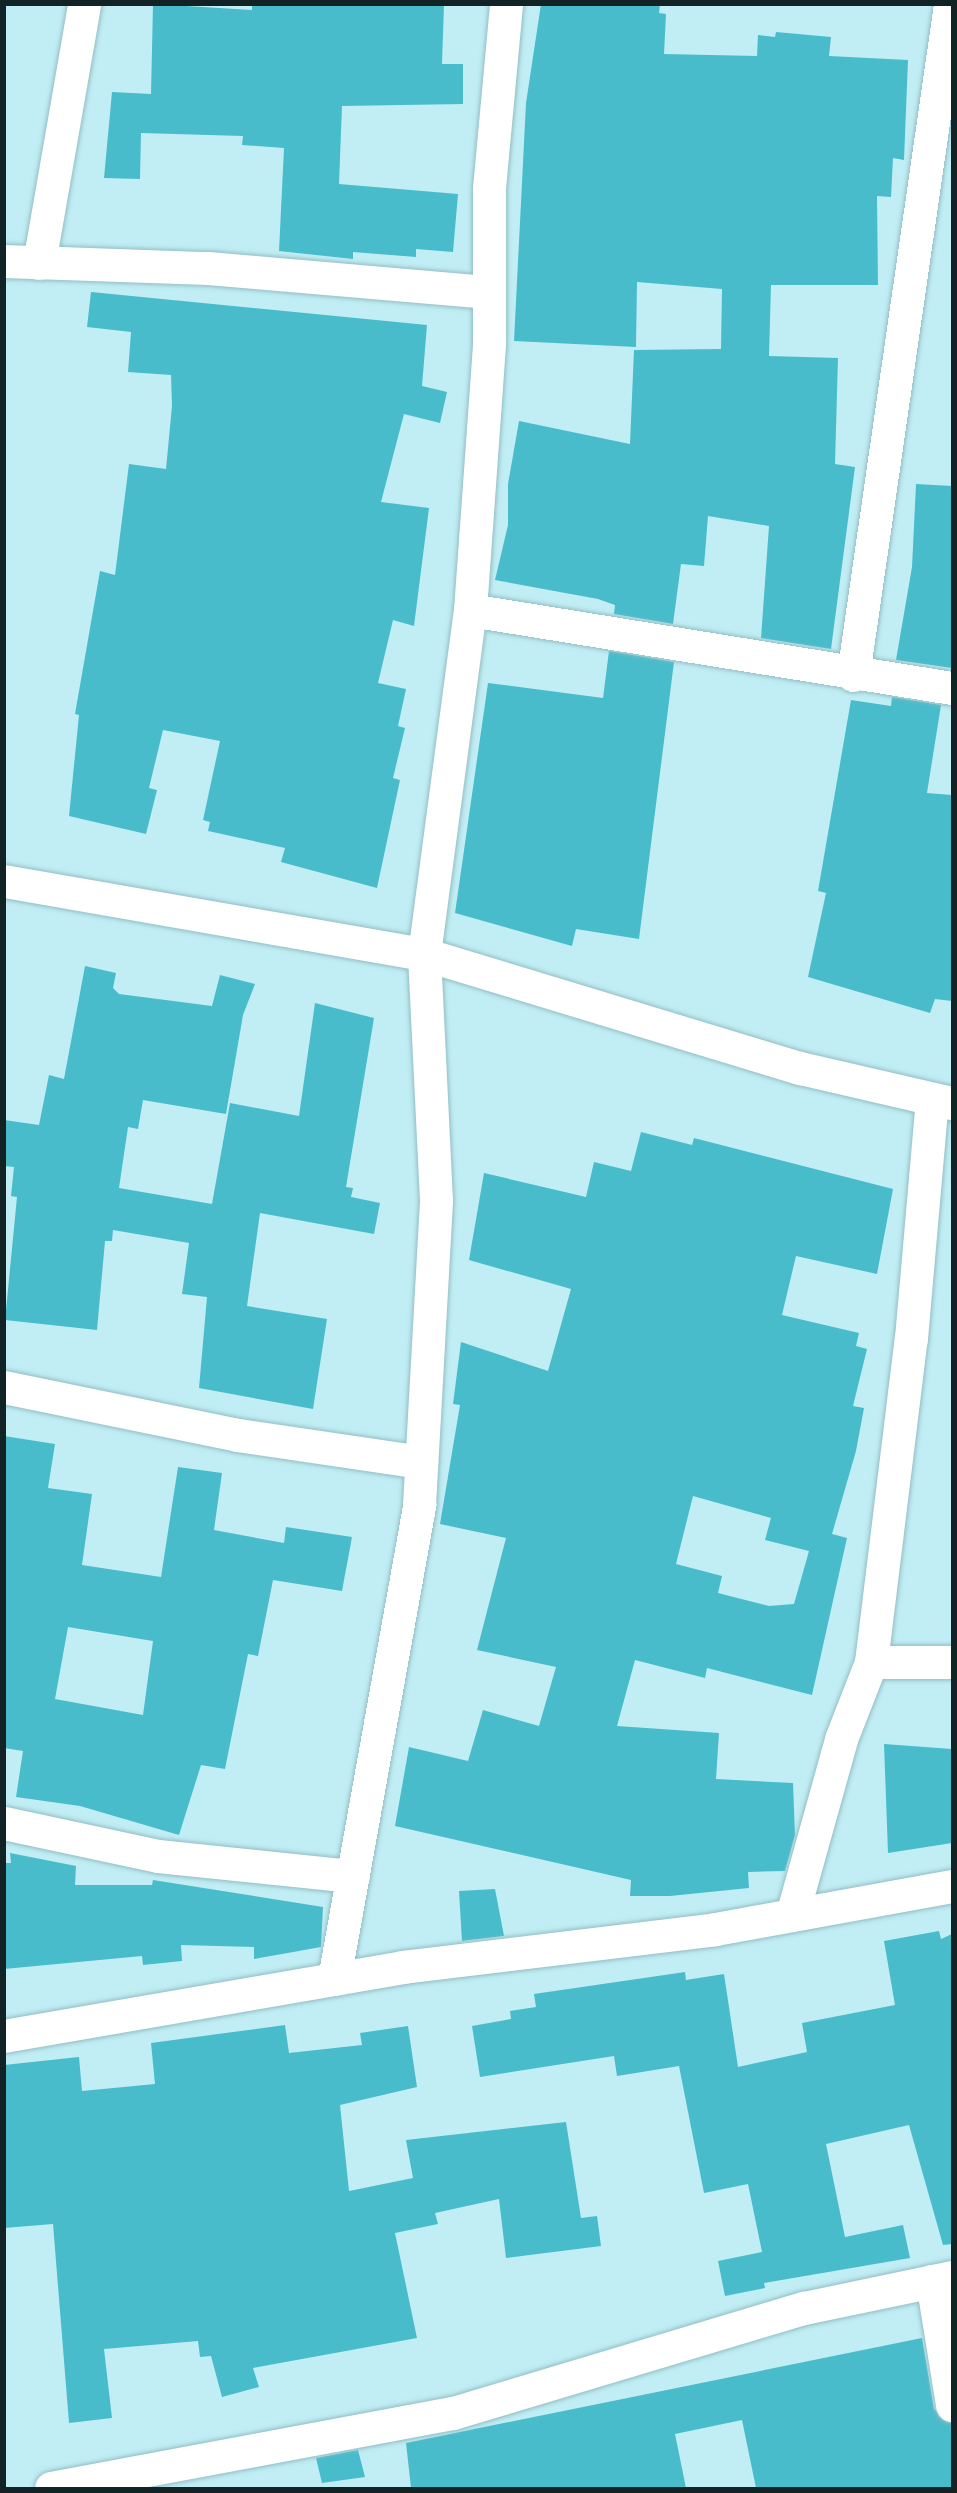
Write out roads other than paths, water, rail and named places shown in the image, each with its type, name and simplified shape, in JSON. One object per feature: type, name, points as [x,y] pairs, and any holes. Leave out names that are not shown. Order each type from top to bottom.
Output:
[{"type":"street","points":[[39,263],[84,4]]},
{"type":"street","points":[[334,1979],[419,1505],[436,1200],[424,954],[470,610],[489,292],[489,188],[506,4]]},
{"type":"street","points":[[854,675],[950,4]]},
{"type":"street","points":[[4,261],[208,268],[489,292]]},
{"type":"street","points":[[470,610],[714,647],[854,675],[952,688]]},
{"type":"street","points":[[4,881],[424,954],[801,1068],[942,1101],[871,1662],[841,1739],[792,1915]]},
{"type":"street","points":[[4,1387],[238,1436],[421,1462]]},
{"type":"street","points":[[871,1662],[952,1662]]},
{"type":"street","points":[[4,1824],[158,1856],[353,1876]]},
{"type":"street","points":[[4,2036],[334,1979],[792,1915],[952,1886]]},
{"type":"street","points":[[51,2488],[453,2413],[804,2308],[942,2279],[952,2404]]}]
